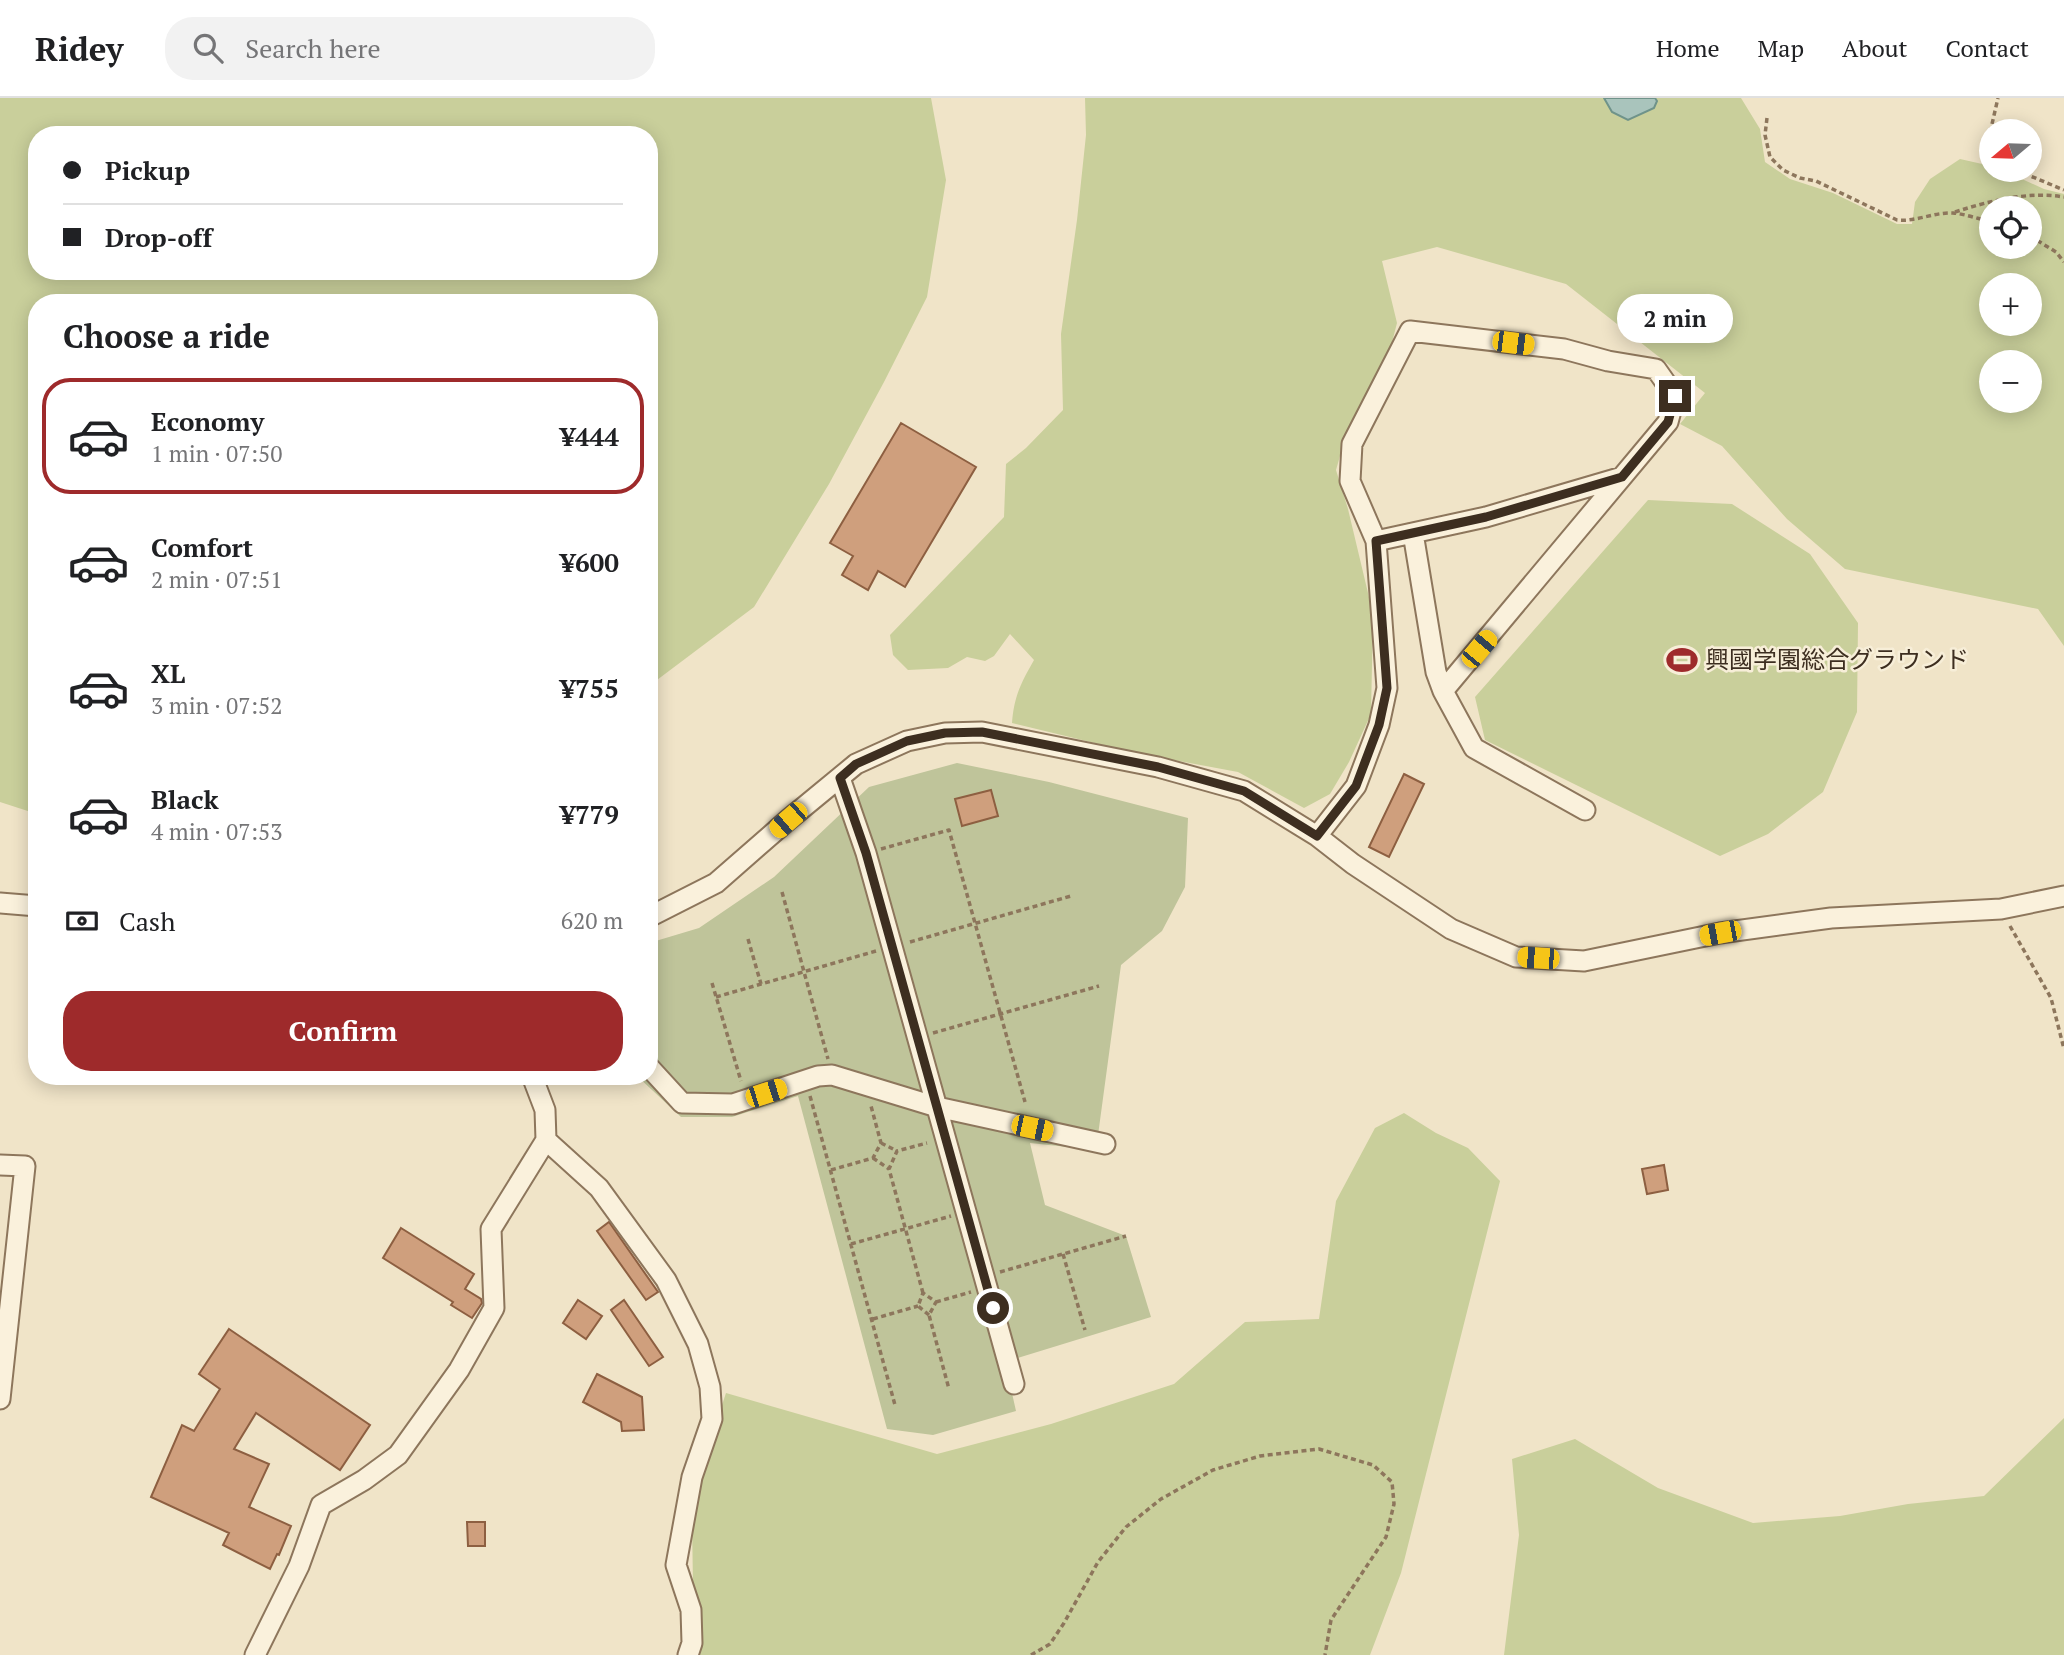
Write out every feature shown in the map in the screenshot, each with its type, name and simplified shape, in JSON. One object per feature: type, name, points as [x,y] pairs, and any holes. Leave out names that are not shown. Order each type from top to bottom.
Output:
[{"type":"street","points":[[1317,836],[1356,786],[1379,725],[1387,688],[1376,541],[1350,481],[1352,444],[1410,331],[1564,349],[1608,361],[1656,369],[1675,396],[1668,422],[1443,691]]},
{"type":"street","points":[[1376,541],[1486,517],[1622,477]]},
{"type":"street","points":[[1413,533],[1436,672],[1443,691],[1474,748],[1585,810]]},
{"type":"street","points":[[658,912],[716,883],[856,764],[907,741],[945,733],[982,732],[1158,767],[1244,791],[1317,836],[1353,864],[1451,929],[1516,957],[1584,961],[1720,933],[1831,918],[2001,909],[2064,897]]},
{"type":"street","points":[[840,778],[866,853],[1014,1384]]},
{"type":"street","points":[[0,903],[28,905]]},
{"type":"street","points":[[658,1077],[682,1103],[733,1104],[818,1076],[832,1075],[937,1107],[1105,1143]]},
{"type":"street","points":[[255,1655],[299,1566],[321,1505],[364,1480],[398,1455],[459,1370],[494,1308],[491,1229],[546,1140],[545,1110],[535,1085]]},
{"type":"street","points":[[546,1140],[599,1188],[666,1280],[698,1344],[710,1387],[712,1419],[692,1476],[676,1565],[691,1610],[692,1643],[688,1655]]},
{"type":"street","points":[[0,1165],[25,1166],[0,1399]]},
{"type":"path","points":[[1993,119],[1998,98]]},
{"type":"path","points":[[1767,118],[1765,135],[1770,157],[1783,170],[1800,178],[1816,181],[1897,220],[1906,221],[1953,213],[1978,205],[2026,196],[2064,197]]},
{"type":"path","points":[[2042,181],[2064,190]]},
{"type":"path","points":[[1953,213],[1979,219]]},
{"type":"path","points":[[2042,243],[2056,252],[2064,262]]},
{"type":"path","points":[[866,853],[950,830],[1025,1101]]},
{"type":"path","points":[[782,892],[832,1075]]},
{"type":"path","points":[[2001,909],[2051,998],[2064,1049]]},
{"type":"path","points":[[748,939],[761,984]]},
{"type":"path","points":[[712,983],[746,1100]]},
{"type":"path","points":[[917,1037],[1099,986]]},
{"type":"path","points":[[806,1080],[895,1405]]},
{"type":"path","points":[[831,1170],[873,1158],[881,1143],[866,1085]]},
{"type":"path","points":[[881,1143],[897,1151],[945,1138]]},
{"type":"path","points":[[897,1151],[889,1169],[923,1293],[918,1306]]},
{"type":"path","points":[[873,1158],[889,1169]]},
{"type":"path","points":[[851,1244],[966,1212]]},
{"type":"path","points":[[929,1315],[936,1302],[1063,1254],[1126,1236]]},
{"type":"path","points":[[1063,1254],[1086,1331]]},
{"type":"path","points":[[923,1293],[936,1302]]},
{"type":"path","points":[[872,1319],[918,1306]]},
{"type":"path","points":[[918,1306],[929,1315],[949,1389]]},
{"type":"path","points":[[1031,1655],[1049,1644],[1098,1562],[1126,1527],[1161,1499],[1213,1470],[1260,1456],[1319,1449],[1373,1465],[1392,1482],[1394,1504],[1386,1537],[1331,1620],[1325,1655]]},
{"type":"green space","points":[[0,98],[931,98],[946,180],[927,297],[829,484],[754,607],[658,679],[658,294],[28,294],[28,811],[0,802]]},
{"type":"green space","points":[[1085,98],[1741,98],[1760,129],[1765,162],[1790,179],[1833,193],[1897,224],[1912,224],[1915,202],[1930,179],[1960,159],[1979,163],[1979,182],[2029,182],[2064,194],[2064,646],[2038,609],[1845,569],[1787,519],[1722,446],[1680,424],[1705,393],[1566,284],[1437,247],[1382,261],[1397,323],[1387,362],[1344,442],[1336,470],[1373,614],[1371,714],[1349,762],[1330,794],[1304,808],[1238,772],[1136,753],[1012,723],[1019,690],[1034,660],[1010,634],[994,656],[985,661],[967,657],[948,668],[908,670],[893,655],[890,635],[1004,517],[1006,464],[1026,448],[1063,410],[1061,334],[1086,135]]},
{"type":"green space","name":"興國学園総合グラウンド","points":[[1648,500],[1732,504],[1810,554],[1858,623],[1857,712],[1823,792],[1768,834],[1720,856],[1485,740],[1475,697]]},
{"type":"green space","points":[[957,763],[1049,782],[1188,818],[1185,887],[1162,931],[1121,965],[1096,1150],[1030,1143],[1045,1205],[1126,1236],[1151,1317],[1005,1362],[1016,1411],[933,1435],[887,1429],[798,1096],[732,1117],[681,1117],[647,1085],[658,1085],[658,940],[699,928],[774,877],[869,787]]},
{"type":"green space","points":[[1404,1113],[1436,1133],[1468,1148],[1500,1181],[1401,1573],[1370,1655],[694,1655],[692,1520],[708,1447],[726,1393],[937,1454],[1051,1424],[1174,1384],[1245,1322],[1319,1319],[1336,1201],[1375,1128]]},
{"type":"green space","points":[[2064,1418],[2064,1655],[1504,1655],[1519,1535],[1512,1459],[1575,1439],[1658,1488],[1753,1523],[1840,1516],[1908,1504],[1984,1496]]},
{"type":"water","points":[[1604,98],[1655,98],[1657,101],[1654,108],[1628,120],[1612,112]]},
{"type":"building","points":[[901,423],[976,467],[905,587],[878,571],[868,590],[842,575],[853,556],[830,543]]},
{"type":"building","points":[[1404,774],[1424,784],[1389,857],[1369,847]]},
{"type":"building","points":[[991,790],[998,816],[962,826],[955,799]]},
{"type":"building","points":[[1664,1165],[1668,1190],[1647,1194],[1642,1169]]},
{"type":"building","points":[[609,1222],[658,1292],[646,1300],[597,1231]]},
{"type":"building","points":[[401,1228],[474,1274],[465,1289],[481,1299],[482,1303],[472,1318],[451,1305],[453,1302],[383,1258]]},
{"type":"building","points":[[578,1300],[602,1316],[586,1339],[563,1323]]},
{"type":"building","points":[[624,1300],[663,1357],[649,1366],[611,1310]]},
{"type":"building","points":[[229,1329],[370,1425],[340,1470],[256,1413],[234,1449],[269,1464],[249,1507],[291,1526],[270,1569],[223,1545],[229,1533],[151,1497],[182,1425],[194,1431],[220,1389],[199,1374]]},
{"type":"building","points":[[597,1374],[642,1397],[644,1430],[622,1431],[621,1422],[583,1402]]},
{"type":"building","points":[[467,1522],[485,1522],[485,1546],[468,1546]]},
{"type":"place","name":"興國学園総合グラウンド","points":[[1682,660]]},
{"type":"route","points":[[993,1308],[866,853],[840,778],[856,764],[907,741],[945,733],[982,732],[1158,767],[1244,791],[1317,836],[1356,786],[1379,725],[1387,688],[1376,541],[1486,517],[1622,477],[1668,422],[1675,396]]}]
